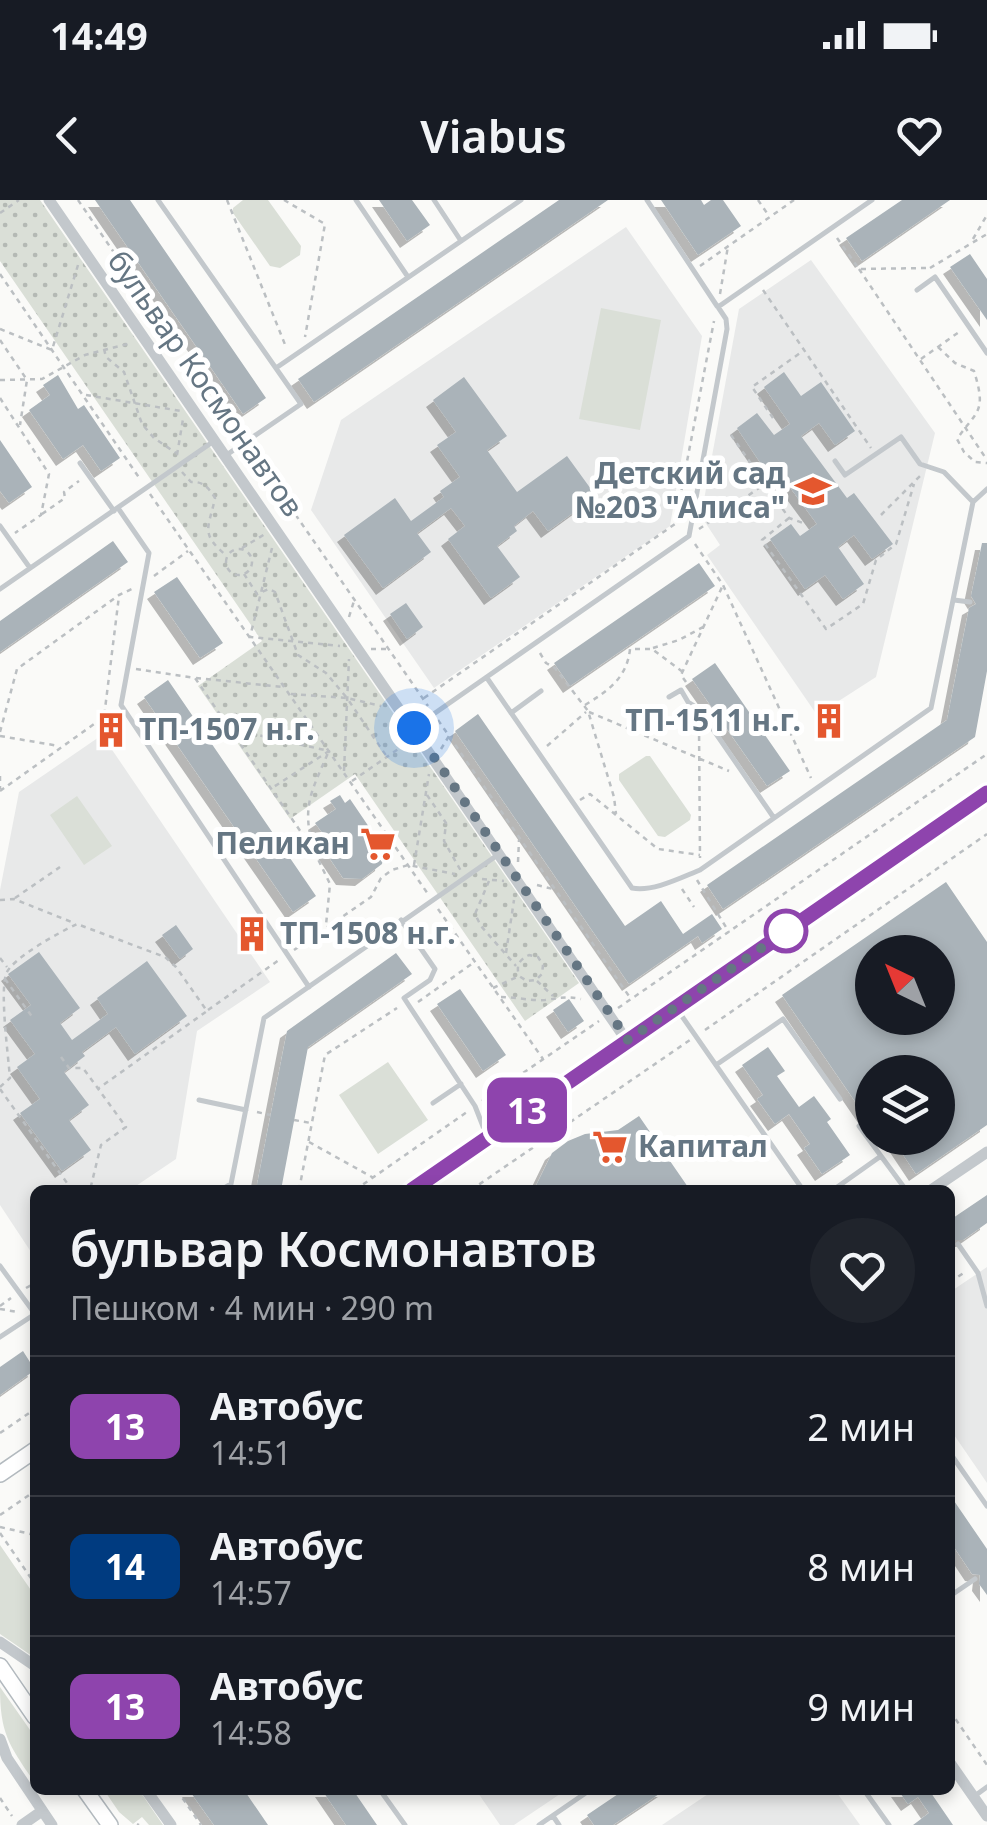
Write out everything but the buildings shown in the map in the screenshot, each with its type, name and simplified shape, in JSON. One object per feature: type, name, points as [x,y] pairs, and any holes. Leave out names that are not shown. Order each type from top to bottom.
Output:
[{"type":"main road","points":[[434,1184],[488,1138],[987,793]]},
{"type":"main road","points":[[0,1474],[30,1453]]},
{"type":"main road","points":[[0,1666],[30,1710]]},
{"type":"main road","points":[[89,1795],[110,1825]]},
{"type":"street","name":"бульвар Космонавтов","points":[[52,201],[628,1040]]},
{"type":"street","points":[[938,1185],[987,1152]]},
{"type":"street","points":[[0,1642],[30,1663]]},
{"type":"street","points":[[0,1740],[30,1792]]},
{"type":"street","points":[[955,1770],[987,1816]]},
{"type":"street","points":[[32,1795],[52,1825]]},
{"type":"street","points":[[149,1795],[170,1825]]},
{"type":"street","points":[[20,1825],[42,1810]]},
{"type":"lane","points":[[158,200],[301,404],[225,456]]},
{"type":"lane","points":[[356,200],[408,277]]},
{"type":"lane","points":[[434,200],[462,241]]},
{"type":"lane","points":[[276,368],[522,200]]},
{"type":"lane","points":[[416,731],[434,714],[689,536],[726,318],[647,200]]},
{"type":"lane","points":[[718,307],[872,200]]},
{"type":"lane","points":[[918,290],[935,277],[987,353]]},
{"type":"lane","points":[[835,461],[845,475],[901,438],[920,464],[944,472],[973,502]]},
{"type":"lane","points":[[0,589],[214,440]]},
{"type":"lane","points":[[80,463],[149,553],[121,705],[309,987]]},
{"type":"lane","points":[[487,678],[632,888],[638,890],[675,880],[700,870],[931,708],[973,502],[987,490]]},
{"type":"lane","points":[[0,526],[30,568]]},
{"type":"lane","points":[[954,600],[970,602]]},
{"type":"lane","points":[[669,697],[681,690],[688,702],[699,709],[774,818]]},
{"type":"lane","points":[[511,713],[541,692]]},
{"type":"lane","points":[[230,1185],[264,1018],[499,854]]},
{"type":"lane","points":[[401,920],[435,969],[430,980],[404,998],[475,1106],[488,1138]]},
{"type":"lane","points":[[676,1007],[801,1185]]},
{"type":"lane","points":[[716,1064],[783,1019],[840,1099]]},
{"type":"lane","points":[[433,1103],[461,1084]]},
{"type":"lane","points":[[199,1100],[246,1110]]},
{"type":"lane","points":[[840,1185],[881,1156],[902,1185]]},
{"type":"lane","points":[[958,1244],[978,1273],[987,1306]]},
{"type":"lane","points":[[0,1266],[30,1307]]},
{"type":"lane","points":[[0,1337],[30,1317]]},
{"type":"lane","points":[[955,1460],[987,1506]]},
{"type":"lane","points":[[955,1593],[976,1578]]},
{"type":"lane","points":[[974,1797],[987,1787]]},
{"type":"lane","points":[[384,1795],[405,1825]]},
{"type":"lane","points":[[539,1825],[583,1795]]},
{"type":"lane","points":[[868,1795],[889,1825]]},
{"type":"lane","points":[[553,1816],[559,1825]]},
{"type":"path","points":[[0,212],[20,200]]},
{"type":"path","points":[[78,200],[631,999]]},
{"type":"path","points":[[227,200],[290,357]]},
{"type":"path","points":[[284,200],[326,224],[303,348]]},
{"type":"path","points":[[758,200],[770,217]]},
{"type":"path","points":[[694,270],[794,200]]},
{"type":"path","points":[[973,240],[987,215]]},
{"type":"path","points":[[52,350],[92,221]]},
{"type":"path","points":[[831,229],[987,462]]},
{"type":"path","points":[[859,269],[928,268],[987,234]]},
{"type":"path","points":[[423,699],[676,524],[728,246]]},
{"type":"path","points":[[928,268],[935,277]]},
{"type":"path","points":[[0,274],[543,1059]]},
{"type":"path","points":[[756,280],[876,454]]},
{"type":"path","points":[[920,360],[968,326]]},
{"type":"path","points":[[0,330],[52,350]]},
{"type":"path","points":[[0,380],[42,379],[104,348],[172,336]]},
{"type":"path","points":[[0,340],[27,380],[20,426]]},
{"type":"path","points":[[938,347],[955,363],[974,371],[983,388],[985,406],[957,439],[974,462],[987,462]]},
{"type":"path","points":[[104,348],[106,357],[124,372],[142,424],[154,438],[177,453]]},
{"type":"path","points":[[774,418],[752,386],[804,350]]},
{"type":"path","points":[[82,394],[184,412],[177,453],[179,465],[185,477],[210,488],[215,498],[208,536],[227,556]]},
{"type":"path","points":[[0,398],[49,474],[41,515]]},
{"type":"path","points":[[731,435],[790,518],[803,523]]},
{"type":"path","points":[[880,515],[914,484],[927,466]]},
{"type":"path","points":[[8,538],[65,498],[64,492],[88,474]]},
{"type":"path","points":[[790,518],[762,540],[826,629],[863,604],[876,560],[896,544],[914,484]]},
{"type":"path","points":[[764,485],[689,536],[723,584],[816,789]]},
{"type":"path","points":[[227,556],[276,530]]},
{"type":"path","points":[[250,637],[276,530]]},
{"type":"path","points":[[241,549],[252,560],[244,574]]},
{"type":"path","points":[[60,747],[0,734],[17,668],[189,550]]},
{"type":"path","points":[[227,556],[229,571],[244,574]]},
{"type":"path","points":[[244,574],[253,590],[262,593]]},
{"type":"path","points":[[682,672],[723,584]]},
{"type":"path","points":[[262,593],[268,589],[275,592],[298,655],[326,673],[387,756]]},
{"type":"path","points":[[0,790],[104,717],[119,595]]},
{"type":"path","points":[[584,706],[607,692],[624,673],[630,648],[652,649],[705,626]]},
{"type":"path","points":[[250,637],[350,647],[344,773]]},
{"type":"path","points":[[534,644],[588,711],[616,814]]},
{"type":"path","points":[[652,649],[682,672],[690,687]]},
{"type":"path","points":[[128,668],[284,687]]},
{"type":"path","points":[[194,678],[314,851],[330,884],[326,928]]},
{"type":"path","points":[[289,694],[347,698],[401,710]]},
{"type":"path","points":[[699,709],[700,870],[696,880],[729,932]]},
{"type":"path","points":[[538,752],[588,711]]},
{"type":"path","points":[[588,711],[751,782]]},
{"type":"path","points":[[350,782],[416,731],[438,721]]},
{"type":"path","points":[[230,728],[328,751]]},
{"type":"path","points":[[414,866],[430,766],[449,736]]},
{"type":"path","points":[[271,788],[328,751]]},
{"type":"path","points":[[314,851],[306,822],[312,790],[328,751]]},
{"type":"path","points":[[362,1185],[987,754]]},
{"type":"path","points":[[0,776],[0,790]]},
{"type":"path","points":[[426,794],[446,823],[444,841],[465,876]]},
{"type":"path","points":[[575,804],[590,794],[658,850],[700,856]]},
{"type":"path","points":[[477,1185],[987,834]]},
{"type":"path","points":[[99,1088],[370,897],[382,878],[408,866]]},
{"type":"path","points":[[14,899],[60,867]]},
{"type":"path","points":[[489,880],[475,914],[481,926],[527,981],[542,974],[543,965],[538,957],[529,955],[517,967]]},
{"type":"path","points":[[675,880],[694,907]]},
{"type":"path","points":[[0,900],[14,899],[164,958],[176,967],[207,1011]]},
{"type":"path","points":[[68,1185],[0,1088],[10,1078],[4,978],[8,968],[57,933],[77,924]]},
{"type":"path","points":[[0,958],[8,968]]},
{"type":"path","points":[[301,1185],[325,1055],[408,1003],[417,1002],[474,962]]},
{"type":"path","points":[[168,973],[176,967]]},
{"type":"path","points":[[492,989],[520,976]]},
{"type":"path","points":[[4,978],[33,1018]]},
{"type":"path","points":[[536,980],[555,997]]},
{"type":"path","points":[[498,997],[525,996],[542,1001],[563,995],[600,1000],[626,990]]},
{"type":"path","points":[[60,1057],[69,1068],[83,1068],[126,1127],[101,1146],[91,1185]]},
{"type":"path","points":[[246,1110],[270,1115]]},
{"type":"path","points":[[294,1120],[312,1124]]},
{"type":"path","points":[[309,1142],[374,1177]]},
{"type":"path","points":[[0,1309],[30,1313]]},
{"type":"path","points":[[0,1433],[30,1412]]},
{"type":"path","points":[[0,1515],[30,1494]]},
{"type":"path","points":[[0,1530],[30,1535]]},
{"type":"path","points":[[0,1530],[30,1576]]},
{"type":"path","points":[[955,1718],[987,1765]]},
{"type":"path","points":[[181,1795],[202,1825]]},
{"type":"path","points":[[1,1800],[20,1825]]},
{"type":"shaded area","points":[[0,200],[40,200],[579,983],[525,1021],[355,774],[290,819],[198,686],[262,641],[0,261]]},
{"type":"shaded area","points":[[243,200],[268,200],[301,246],[300,255],[280,268],[270,266],[233,213],[233,208]]},
{"type":"shaded area","points":[[626,227],[702,336],[670,526],[434,688],[311,510],[341,420]]},
{"type":"shaded area","name":"Детский сад №203 \"Алиса\"","points":[[811,260],[935,433],[876,677],[817,715],[707,555],[720,545],[701,516],[739,309]]},
{"type":"shaded area","points":[[601,308],[661,320],[640,430],[579,419]]},
{"type":"shaded area","points":[[102,735],[270,982],[197,1031],[176,1159],[137,1185],[30,1185],[30,1250],[0,1205],[0,890],[19,792]]},
{"type":"shaded area","points":[[650,756],[691,815],[690,820],[665,837],[658,836],[619,780],[619,774]]},
{"type":"shaded area","points":[[77,796],[112,846],[84,865],[50,815]]},
{"type":"shaded area","points":[[388,1062],[428,1120],[378,1154],[339,1095]]},
{"type":"shaded area","points":[[987,1267],[987,1483],[955,1436],[955,1289]]},
{"type":"shaded area","points":[[0,1545],[30,1589],[30,1655],[0,1634]]},
{"type":"shaded area","points":[[0,1687],[30,1730],[30,1776],[8,1738]]},
{"type":"shaded area","points":[[107,1795],[142,1795],[163,1825],[149,1825],[142,1817],[133,1824]]},
{"type":"shaded area","points":[[479,1795],[559,1795],[514,1825],[500,1825]]},
{"type":"shaded area","points":[[707,1795],[839,1795],[860,1825],[662,1825]]},
{"type":"bus line","name":"13","points":[[419,1185],[987,793]]},
{"type":"place","name":"Детский сад №203 \"Алиса\"","points":[[813,491]]},
{"type":"place","name":"ТП-1511 н.г.","points":[[829,721]]},
{"type":"place","name":"ТП-1507 н.г.","points":[[111,730]]},
{"type":"place","name":"Пеликан","points":[[378,844]]},
{"type":"place","name":"ТП-1508 н.г.","points":[[252,934]]},
{"type":"place","name":"Капитал","points":[[610,1147]]},
{"type":"route","points":[[414,728],[628,1040],[786,931]]}]
